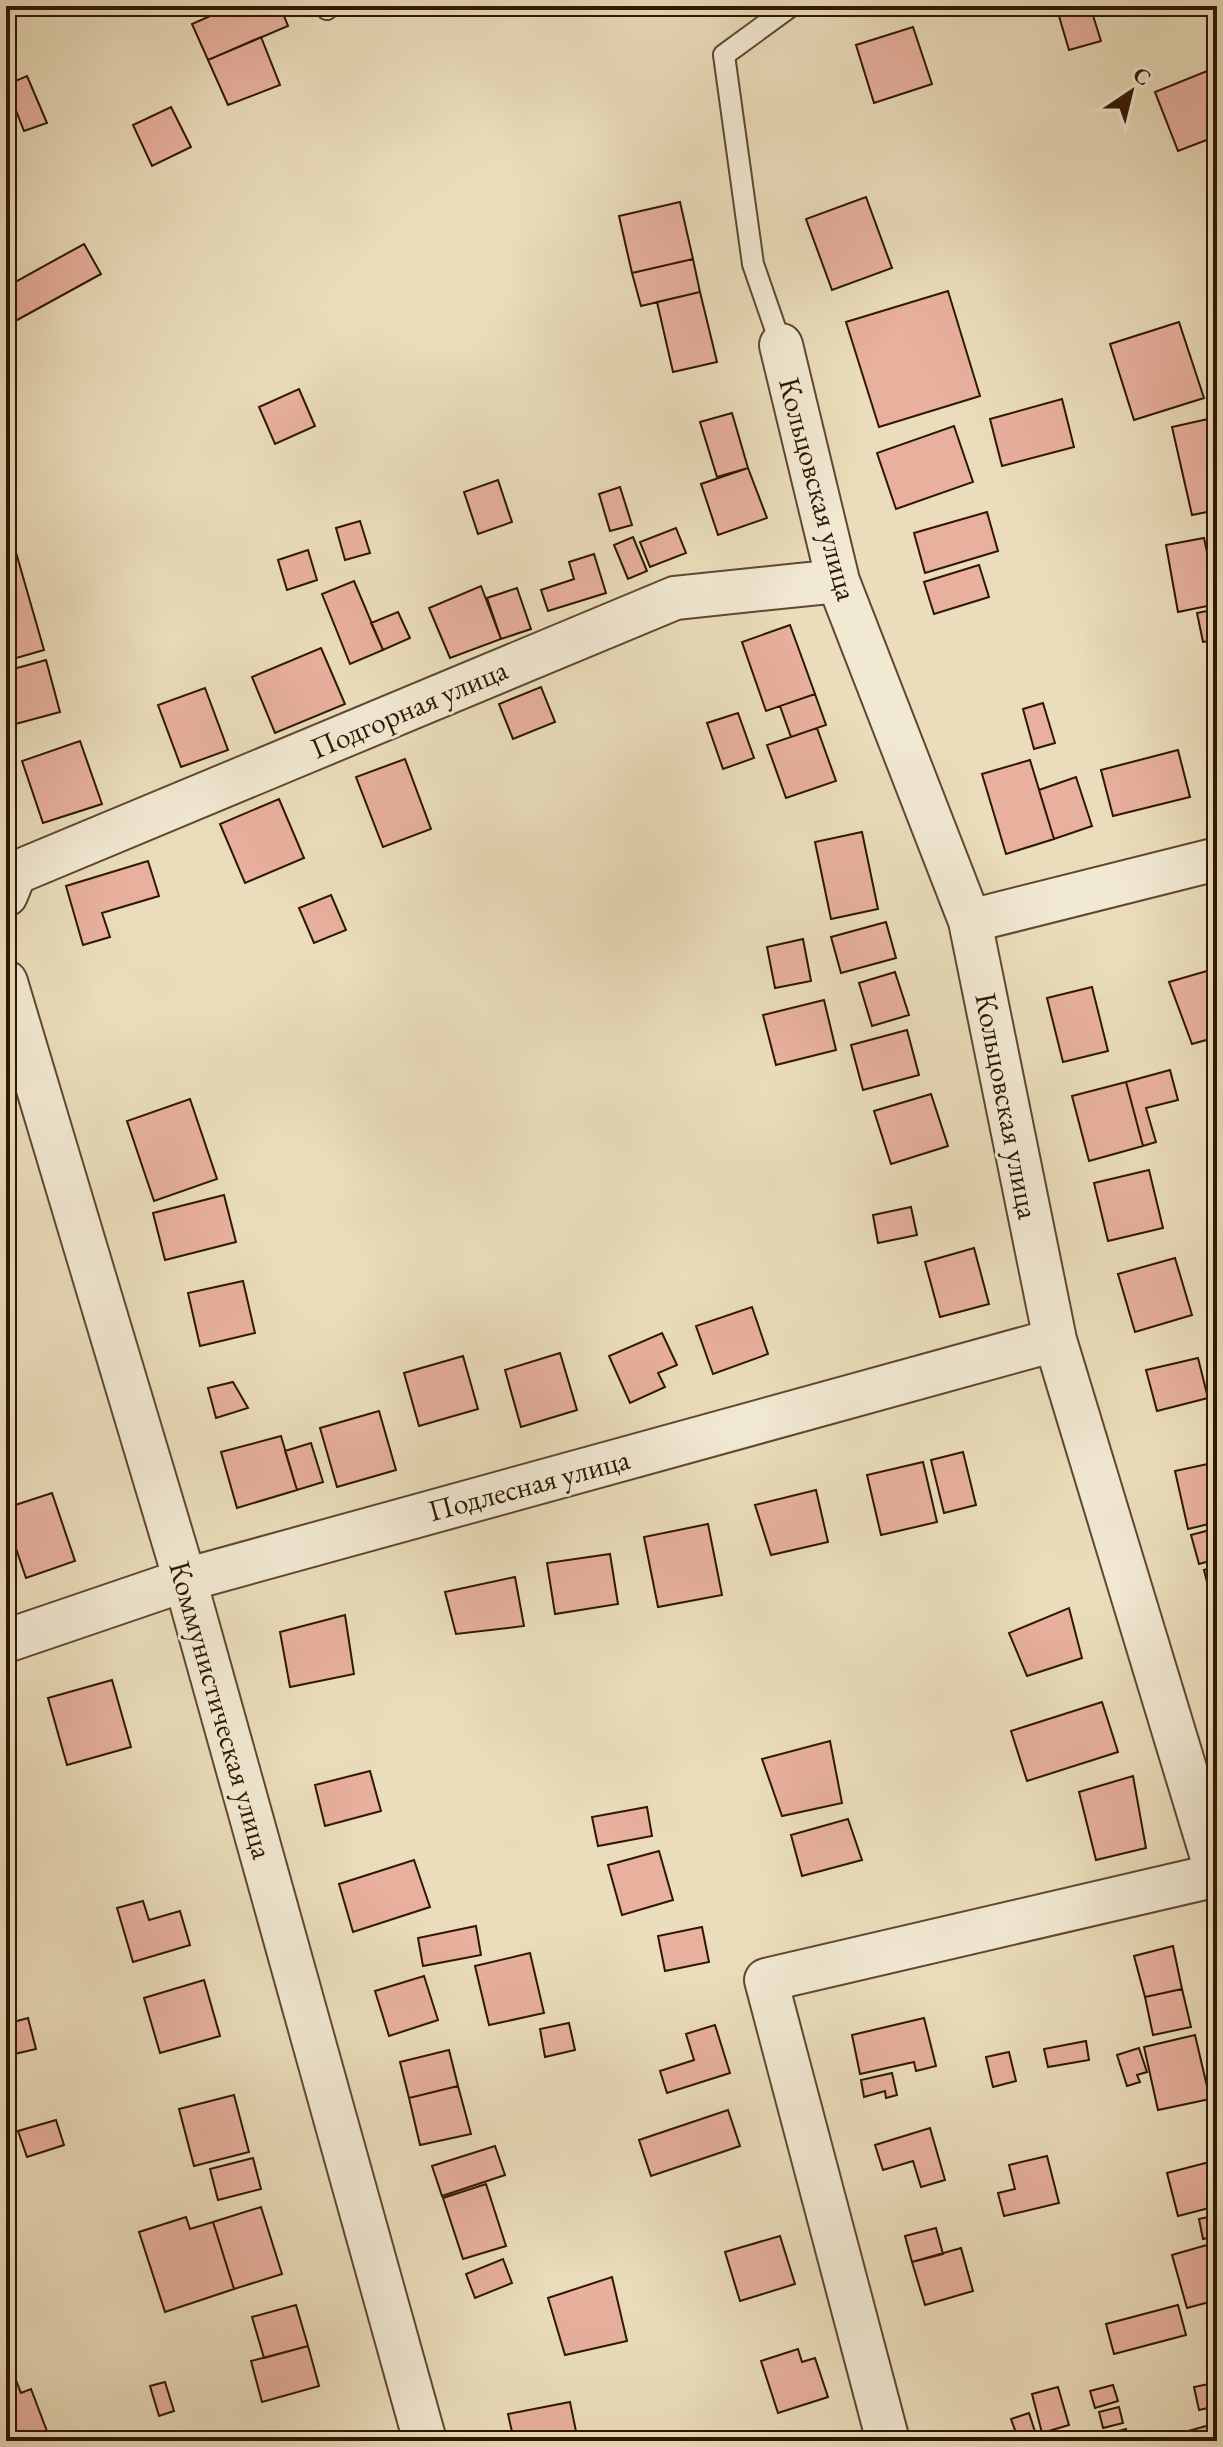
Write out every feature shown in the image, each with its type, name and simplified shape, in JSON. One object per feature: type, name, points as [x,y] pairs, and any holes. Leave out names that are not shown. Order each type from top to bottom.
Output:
[{"type":"street","name":"Кольцовская улица","points":[[781,345],[838,581],[970,921],[1055,1340],[1217,1874]]},
{"type":"street","name":"Подгорная улица","points":[[6,895],[15,873],[675,598],[838,581]]},
{"type":"street","points":[[970,921],[1217,859]]},
{"type":"street","name":"Коммунистическая улица","points":[[6,982],[185,1580],[425,2441]]},
{"type":"street","name":"Подлесная улица","points":[[6,1641],[185,1580],[1055,1340]]},
{"type":"street","points":[[888,2441],[766,1980],[1217,1874]]},
{"type":"lane","points":[[781,345],[753,264],[724,55],[791,6]]},
{"type":"building","points":[[204,6],[233,6],[208,16]]},
{"type":"building","points":[[233,6],[280,6],[288,26],[208,60],[192,24]]},
{"type":"building","points":[[1056,6],[1090,6],[1101,41],[1069,50]]},
{"type":"building","points":[[913,27],[932,84],[874,103],[856,45]]},
{"type":"building","points":[[261,37],[280,85],[228,105],[208,60]]},
{"type":"building","points":[[1217,67],[1217,136],[1178,151],[1155,92]]},
{"type":"building","points":[[27,76],[47,123],[24,131],[6,85]]},
{"type":"building","points":[[171,107],[191,147],[152,166],[133,125]]},
{"type":"building","points":[[866,197],[892,268],[832,290],[806,219]]},
{"type":"building","points":[[680,202],[693,259],[632,273],[619,216]]},
{"type":"building","points":[[84,244],[101,274],[8,325],[6,287]]},
{"type":"building","points":[[693,259],[700,292],[641,306],[632,273]]},
{"type":"building","points":[[948,291],[980,396],[879,427],[846,322]]},
{"type":"building","points":[[700,292],[717,362],[673,372],[657,302]]},
{"type":"building","points":[[1179,322],[1204,398],[1134,420],[1110,344]]},
{"type":"building","points":[[299,389],[315,426],[275,444],[259,407]]},
{"type":"building","points":[[1062,399],[1074,447],[1002,466],[990,419]]},
{"type":"building","points":[[732,413],[748,468],[717,477],[700,422]]},
{"type":"building","points":[[1217,417],[1217,510],[1192,515],[1172,427]]},
{"type":"building","points":[[954,426],[973,482],[896,509],[877,453]]},
{"type":"building","points":[[748,468],[767,518],[718,535],[701,484]]},
{"type":"building","points":[[498,480],[512,522],[478,534],[464,492]]},
{"type":"building","points":[[620,487],[632,525],[610,531],[599,494]]},
{"type":"building","points":[[987,512],[998,551],[925,573],[914,533]]},
{"type":"building","points":[[360,521],[370,553],[345,560],[336,528]]},
{"type":"building","points":[[676,528],[686,553],[650,567],[640,542]]},
{"type":"building","points":[[633,537],[647,571],[628,579],[614,545]]},
{"type":"building","points":[[1204,538],[1214,585],[1217,584],[1217,604],[1178,612],[1166,545]]},
{"type":"building","points":[[13,542],[44,650],[6,661],[6,544]]},
{"type":"building","points":[[308,550],[317,580],[287,590],[278,560]]},
{"type":"building","points":[[594,554],[606,593],[548,611],[541,590],[574,579],[569,562]]},
{"type":"building","points":[[979,565],[989,597],[934,614],[924,582]]},
{"type":"building","points":[[354,581],[383,650],[350,664],[322,594]]},
{"type":"building","points":[[481,586],[501,639],[450,658],[429,608]]},
{"type":"building","points":[[517,588],[531,629],[501,639],[487,598]]},
{"type":"building","points":[[1217,609],[1217,640],[1203,642],[1197,613]]},
{"type":"building","points":[[398,612],[410,638],[383,650],[371,623]]},
{"type":"building","points":[[790,625],[815,694],[766,711],[742,642]]},
{"type":"building","points":[[321,648],[345,704],[275,733],[252,677]]},
{"type":"building","points":[[46,660],[60,712],[8,726],[6,671]]},
{"type":"building","points":[[541,687],[555,722],[513,739],[499,704]]},
{"type":"building","points":[[205,688],[228,750],[181,767],[158,705]]},
{"type":"building","points":[[815,694],[826,725],[791,737],[780,706]]},
{"type":"building","points":[[1043,703],[1055,743],[1034,749],[1023,709]]},
{"type":"building","points":[[738,713],[754,758],[723,769],[707,723]]},
{"type":"building","points":[[817,728],[836,781],[786,798],[767,745]]},
{"type":"building","points":[[80,741],[102,804],[43,823],[22,761]]},
{"type":"building","points":[[1178,750],[1190,797],[1113,816],[1101,770]]},
{"type":"building","points":[[405,759],[431,829],[383,847],[356,777]]},
{"type":"building","points":[[1030,760],[1054,839],[1006,854],[982,774]]},
{"type":"building","points":[[1076,777],[1092,826],[1054,839],[1039,790]]},
{"type":"building","points":[[279,799],[304,858],[245,883],[220,824]]},
{"type":"building","points":[[862,832],[878,909],[831,919],[815,842]]},
{"type":"building","points":[[148,861],[159,896],[102,913],[110,937],[83,945],[66,886]]},
{"type":"building","points":[[331,895],[346,930],[314,943],[299,908]]},
{"type":"building","points":[[886,922],[896,958],[841,973],[831,937]]},
{"type":"building","points":[[803,939],[811,981],[775,988],[767,947]]},
{"type":"building","points":[[1217,968],[1217,1037],[1192,1044],[1169,982]]},
{"type":"building","points":[[895,972],[909,1015],[872,1026],[859,983]]},
{"type":"building","points":[[1092,987],[1108,1051],[1063,1062],[1047,998]]},
{"type":"building","points":[[824,1000],[836,1050],[776,1065],[763,1015]]},
{"type":"building","points":[[907,1030],[919,1075],[863,1090],[851,1045]]},
{"type":"building","points":[[1170,1070],[1178,1100],[1146,1108],[1156,1142],[1143,1146],[1126,1082]]},
{"type":"building","points":[[1126,1082],[1143,1146],[1089,1161],[1072,1096]]},
{"type":"building","points":[[931,1094],[948,1146],[891,1164],[874,1111]]},
{"type":"building","points":[[190,1099],[217,1179],[154,1201],[127,1121]]},
{"type":"building","points":[[1149,1170],[1163,1228],[1108,1241],[1094,1183]]},
{"type":"building","points":[[224,1195],[236,1242],[165,1260],[153,1213]]},
{"type":"building","points":[[911,1207],[917,1235],[878,1243],[873,1215]]},
{"type":"building","points":[[974,1248],[989,1304],[940,1317],[925,1262]]},
{"type":"building","points":[[1175,1258],[1192,1315],[1135,1332],[1118,1274]]},
{"type":"building","points":[[243,1281],[255,1333],[200,1346],[188,1293]]},
{"type":"building","points":[[752,1307],[768,1354],[713,1374],[696,1326]]},
{"type":"building","points":[[662,1333],[677,1365],[658,1373],[665,1387],[630,1403],[609,1356]]},
{"type":"building","points":[[560,1353],[577,1410],[521,1427],[505,1370]]},
{"type":"building","points":[[463,1356],[478,1409],[419,1426],[404,1373]]},
{"type":"building","points":[[1198,1358],[1208,1398],[1157,1411],[1146,1370]]},
{"type":"building","points":[[233,1382],[248,1408],[216,1418],[208,1388]]},
{"type":"building","points":[[379,1411],[396,1470],[337,1487],[320,1428]]},
{"type":"building","points":[[281,1436],[297,1490],[237,1508],[221,1452]]},
{"type":"building","points":[[311,1443],[323,1482],[297,1490],[285,1451]]},
{"type":"building","points":[[963,1452],[976,1505],[944,1513],[931,1460]]},
{"type":"building","points":[[923,1462],[937,1522],[881,1535],[867,1475]]},
{"type":"building","points":[[1217,1462],[1217,1522],[1188,1529],[1175,1471]]},
{"type":"building","points":[[816,1490],[828,1542],[771,1555],[755,1505]]},
{"type":"building","points":[[52,1493],[75,1561],[26,1578],[6,1519],[6,1508]]},
{"type":"building","points":[[708,1524],[722,1595],[658,1607],[644,1537]]},
{"type":"building","points":[[1217,1528],[1217,1559],[1199,1564],[1191,1535]]},
{"type":"building","points":[[610,1554],[618,1604],[555,1614],[547,1563]]},
{"type":"building","points":[[1217,1566],[1217,1622],[1204,1570]]},
{"type":"building","points":[[515,1577],[524,1626],[456,1634],[445,1592]]},
{"type":"building","points":[[1069,1608],[1082,1658],[1027,1676],[1009,1633]]},
{"type":"building","points":[[345,1615],[354,1674],[290,1687],[280,1632]]},
{"type":"building","points":[[112,1680],[131,1747],[67,1765],[48,1698]]},
{"type":"building","points":[[1102,1702],[1118,1752],[1027,1781],[1011,1731]]},
{"type":"building","points":[[830,1741],[842,1803],[782,1816],[762,1759]]},
{"type":"building","points":[[370,1771],[381,1811],[325,1826],[315,1785]]},
{"type":"building","points":[[1133,1776],[1146,1848],[1096,1860],[1079,1792]]},
{"type":"building","points":[[647,1807],[652,1836],[598,1846],[592,1817]]},
{"type":"building","points":[[848,1819],[862,1860],[802,1876],[791,1835]]},
{"type":"building","points":[[659,1851],[673,1900],[622,1915],[608,1865]]},
{"type":"building","points":[[414,1860],[430,1907],[353,1932],[339,1884]]},
{"type":"building","points":[[143,1901],[149,1920],[180,1911],[190,1945],[133,1962],[117,1908]]},
{"type":"building","points":[[476,1926],[481,1955],[423,1966],[418,1938]]},
{"type":"building","points":[[702,1927],[709,1962],[665,1971],[658,1936]]},
{"type":"building","points":[[1173,1946],[1182,1989],[1145,1997],[1134,1956]]},
{"type":"building","points":[[530,1953],[544,2013],[489,2025],[475,1966]]},
{"type":"building","points":[[424,1976],[438,2020],[389,2036],[375,1991]]},
{"type":"building","points":[[204,1980],[220,2036],[160,2053],[144,1998]]},
{"type":"building","points":[[1182,1989],[1191,2027],[1153,2035],[1145,1997]]},
{"type":"building","points":[[28,2018],[36,2049],[6,2056],[6,2024]]},
{"type":"building","points":[[924,2018],[936,2066],[916,2071],[914,2062],[860,2074],[852,2035]]},
{"type":"building","points":[[569,2023],[575,2050],[545,2057],[540,2029]]},
{"type":"building","points":[[715,2025],[730,2073],[667,2093],[660,2071],[694,2060],[686,2034]]},
{"type":"building","points":[[1195,2035],[1210,2099],[1158,2110],[1144,2047]]},
{"type":"building","points":[[1086,2041],[1089,2060],[1048,2067],[1044,2049]]},
{"type":"building","points":[[1139,2048],[1147,2072],[1137,2075],[1140,2082],[1127,2086],[1117,2055]]},
{"type":"building","points":[[449,2050],[458,2086],[409,2098],[400,2062]]},
{"type":"building","points":[[1009,2052],[1016,2081],[993,2087],[986,2057]]},
{"type":"building","points":[[892,2073],[897,2095],[886,2098],[885,2091],[864,2097],[861,2080]]},
{"type":"building","points":[[458,2086],[471,2134],[420,2145],[409,2098]]},
{"type":"building","points":[[234,2095],[249,2152],[194,2166],[179,2109]]},
{"type":"building","points":[[728,2110],[740,2146],[651,2176],[639,2140]]},
{"type":"building","points":[[56,2120],[64,2145],[27,2157],[18,2131]]},
{"type":"building","points":[[930,2128],[945,2180],[921,2187],[913,2161],[883,2170],[875,2145]]},
{"type":"building","points":[[495,2146],[505,2175],[442,2196],[432,2166]]},
{"type":"building","points":[[1047,2156],[1059,2203],[1004,2216],[998,2193],[1015,2189],[1009,2165]]},
{"type":"building","points":[[253,2158],[261,2189],[218,2200],[210,2169]]},
{"type":"building","points":[[1217,2160],[1217,2206],[1178,2216],[1167,2173]]},
{"type":"building","points":[[486,2184],[506,2246],[463,2259],[443,2198]]},
{"type":"building","points":[[261,2207],[282,2274],[234,2289],[213,2222]]},
{"type":"building","points":[[1217,2215],[1217,2236],[1203,2239],[1199,2219]]},
{"type":"building","points":[[186,2217],[190,2229],[213,2222],[234,2289],[165,2312],[139,2232]]},
{"type":"building","points":[[936,2228],[943,2254],[912,2262],[905,2236]]},
{"type":"building","points":[[780,2236],[795,2284],[740,2301],[725,2252]]},
{"type":"building","points":[[1217,2242],[1217,2300],[1187,2308],[1172,2255]]},
{"type":"building","points":[[961,2248],[973,2291],[925,2305],[912,2262]]},
{"type":"building","points":[[503,2259],[512,2283],[475,2298],[466,2274]]},
{"type":"building","points":[[612,2277],[627,2341],[565,2355],[548,2298]]},
{"type":"building","points":[[296,2305],[308,2346],[264,2358],[252,2317]]},
{"type":"building","points":[[1178,2305],[1186,2335],[1114,2354],[1106,2324]]},
{"type":"building","points":[[308,2346],[319,2386],[262,2402],[251,2361]]},
{"type":"building","points":[[798,2349],[802,2362],[815,2358],[828,2397],[778,2413],[761,2361]]},
{"type":"building","points":[[12,2370],[21,2393],[31,2389],[48,2434],[30,2441],[6,2441],[6,2372]]},
{"type":"building","points":[[165,2382],[174,2411],[159,2416],[150,2386]]},
{"type":"building","points":[[1214,2383],[1217,2406],[1199,2410],[1194,2387]]},
{"type":"building","points":[[1113,2385],[1118,2401],[1095,2408],[1090,2391]]},
{"type":"building","points":[[1058,2387],[1069,2425],[1042,2433],[1032,2394]]},
{"type":"building","points":[[570,2402],[578,2441],[514,2441],[508,2414]]},
{"type":"building","points":[[1119,2407],[1123,2423],[1103,2428],[1099,2412]]},
{"type":"building","points":[[1029,2413],[1038,2441],[1019,2441],[1011,2419]]},
{"type":"building","points":[[1213,2424],[1217,2441],[1153,2441]]},
{"type":"building","points":[[1126,2429],[1129,2441],[1082,2441]]},
{"type":"building","points":[[800,2431],[803,2441],[763,2441]]},
{"type":"building","points":[[337,2432],[340,2441],[305,2441]]},
{"type":"building","points":[[1080,2432],[1082,2441],[1050,2441]]}]
